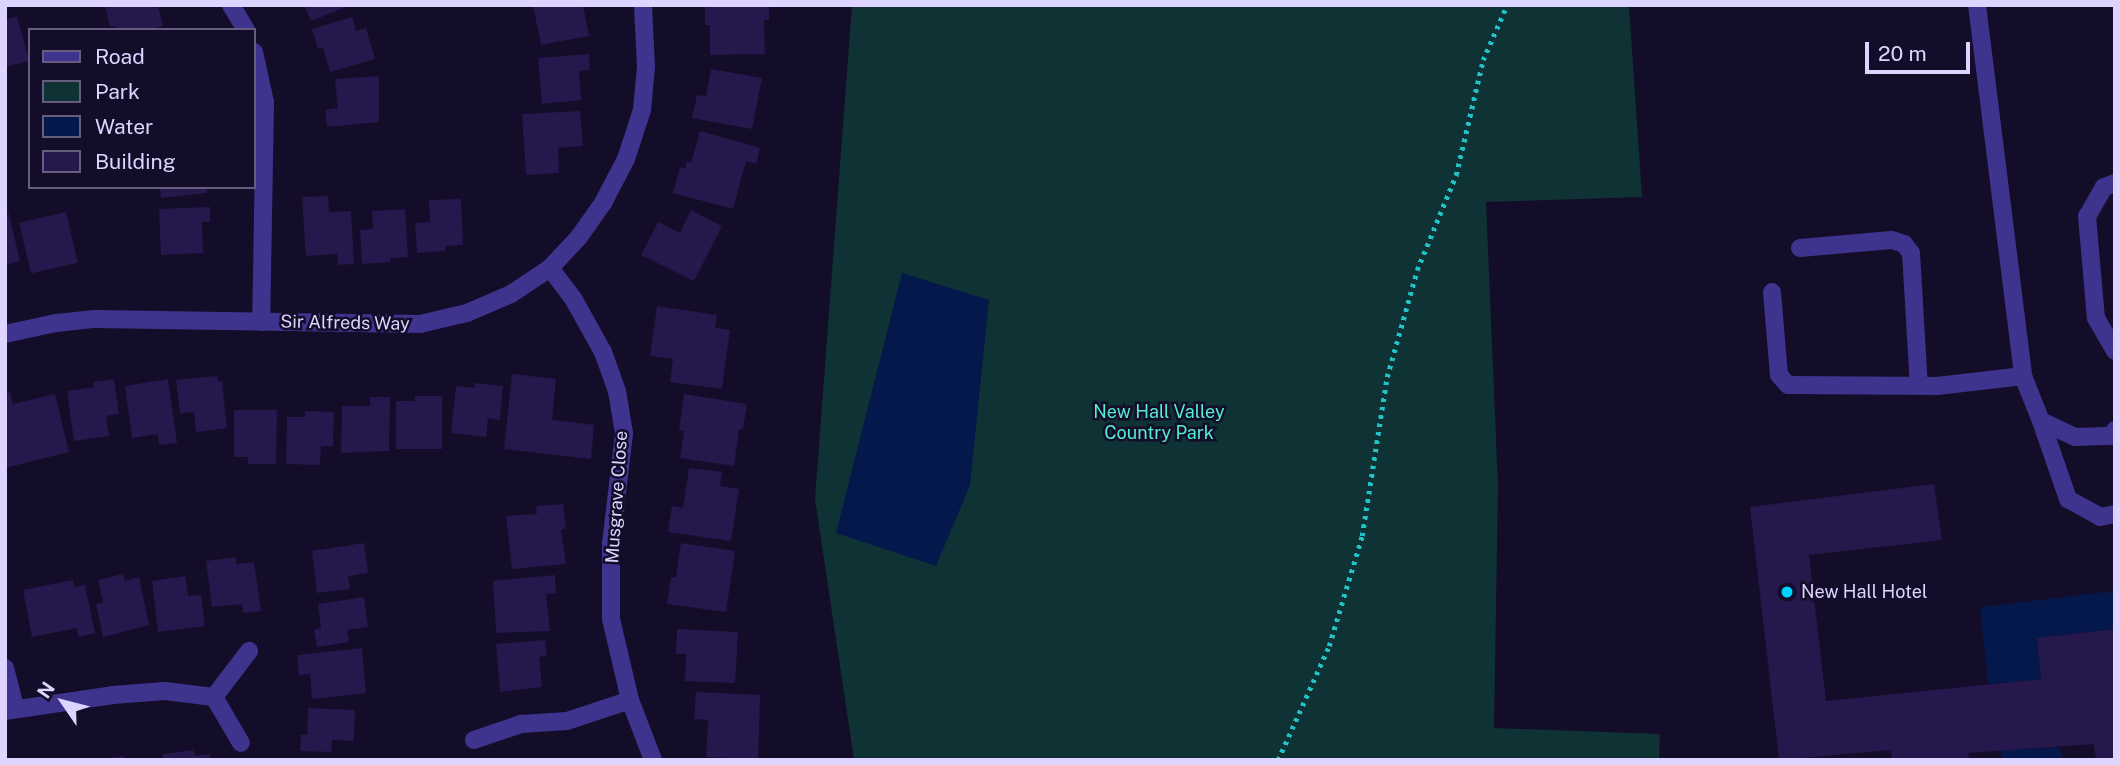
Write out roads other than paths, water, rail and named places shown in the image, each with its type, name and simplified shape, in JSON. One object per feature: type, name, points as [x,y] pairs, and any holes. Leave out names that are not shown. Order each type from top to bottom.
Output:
[{"type":"street","points":[[231,5],[245,28]]},
{"type":"street","name":"Sir Alfreds Way","points":[[5,334],[56,323],[95,319],[420,324],[478,308],[511,294],[551,268],[579,237],[603,204],[626,159],[642,110],[645,78],[643,5]]},
{"type":"street","points":[[1977,5],[2023,376],[2068,499],[2100,517],[2115,514]]},
{"type":"street","points":[[256,61],[265,102],[261,322]]},
{"type":"street","points":[[2115,183],[2104,187],[2087,216],[2096,318],[2115,351]]},
{"type":"street","points":[[1800,248],[1892,240],[1904,244],[1911,253],[1919,386]]},
{"type":"street","name":"Musgrave Close","points":[[551,268],[574,300],[603,352],[617,391],[624,433],[611,543],[611,619],[630,700],[650,755]]},
{"type":"street","points":[[1772,292],[1779,375],[1788,385],[1919,386],[2023,376]]},
{"type":"street","points":[[2041,421],[2076,437],[2114,435]]},
{"type":"street","points":[[214,696],[249,651]]},
{"type":"street","points":[[5,668],[10,709],[165,691],[214,696]]},
{"type":"street","points":[[214,696],[241,743]]},
{"type":"street","points":[[474,740],[522,724],[567,721],[630,700]]},
{"type":"water","points":[[902,273],[989,300],[970,485],[936,566],[836,533]]},
{"type":"water","points":[[2115,591],[2115,629],[2037,638],[2041,679],[1988,684],[1980,607]]},
{"type":"water","points":[[2060,747],[2062,760],[2002,760],[2001,750]]},
{"type":"place","name":"New Hall Hotel","points":[[1787,592]]},
{"type":"park label","name":"New Hall Valley Country Park","points":[[1159,423]]}]
